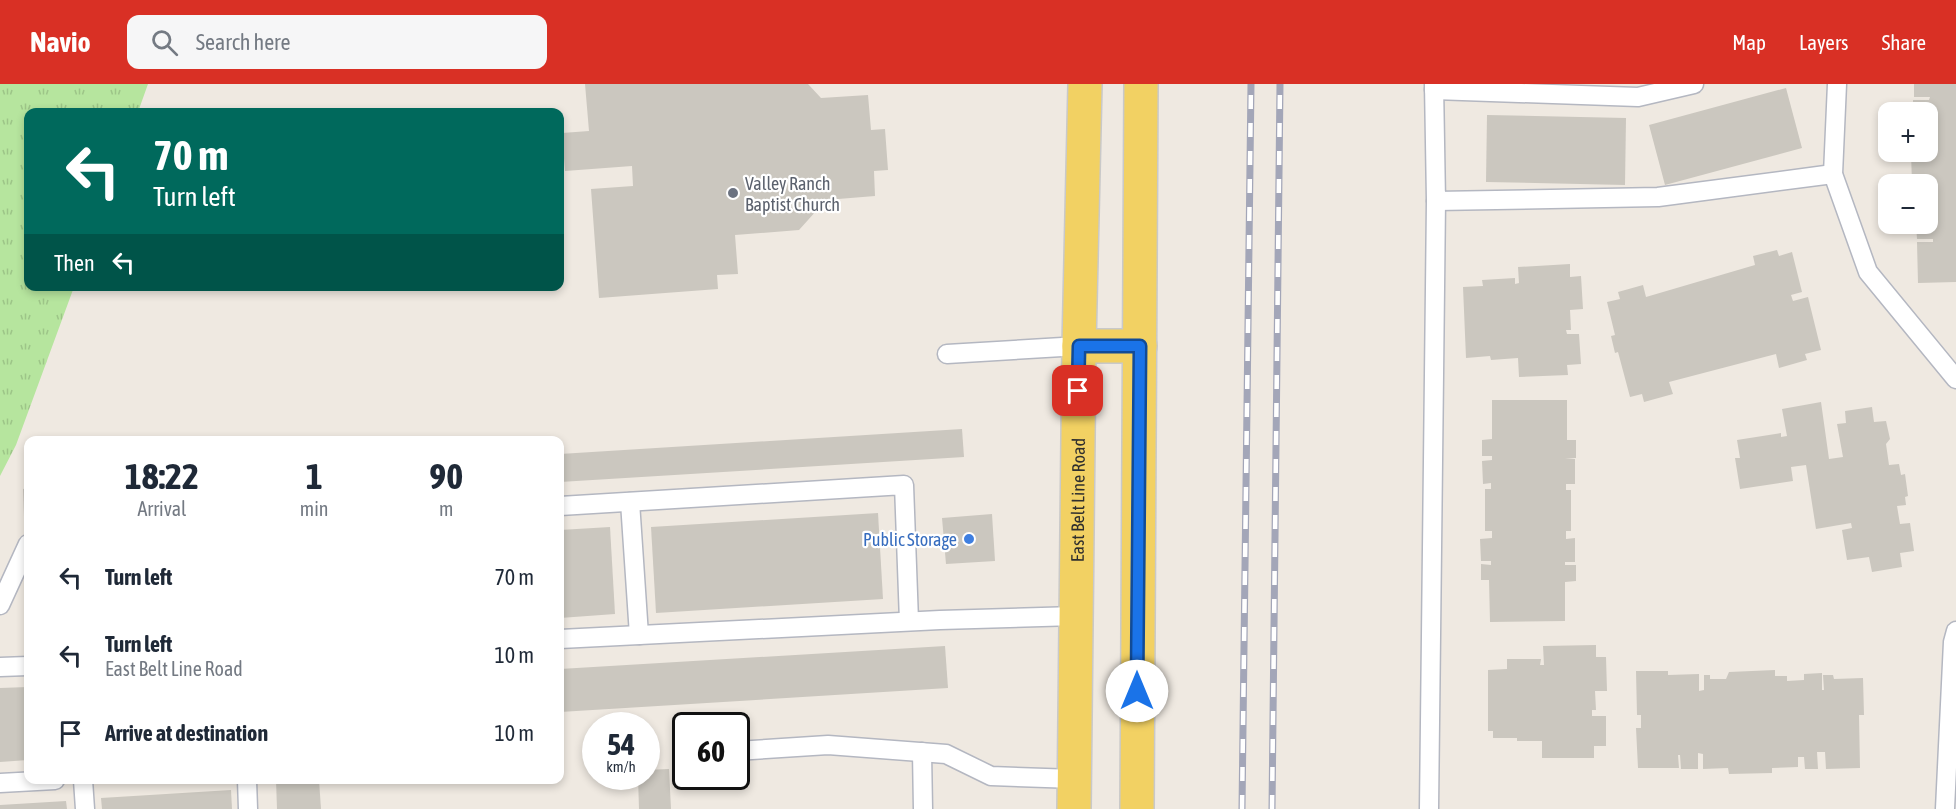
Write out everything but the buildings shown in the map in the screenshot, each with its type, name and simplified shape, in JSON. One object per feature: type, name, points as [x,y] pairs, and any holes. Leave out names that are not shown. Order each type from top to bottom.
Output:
[{"type":"main road","name":"East Belt Line Road","points":[[1074,794],[1079,346],[1085,84]]},
{"type":"main road","points":[[1137,809],[1141,84]]},
{"type":"main road","points":[[1079,346],[1140,346]]},
{"type":"lane","points":[[1429,809],[1436,201],[1434,87],[1638,97],[1694,84]]},
{"type":"lane","points":[[1837,84],[1833,174],[1868,272],[1956,379]]},
{"type":"lane","points":[[1436,201],[1658,197],[1833,174]]},
{"type":"lane","points":[[947,354],[1079,346]]},
{"type":"lane","points":[[564,506],[904,485],[909,621]]},
{"type":"lane","points":[[630,501],[639,635]]},
{"type":"lane","points":[[0,604],[24,553]]},
{"type":"lane","points":[[564,639],[909,621],[1076,616]]},
{"type":"lane","points":[[1945,809],[1955,637]]},
{"type":"lane","points":[[0,667],[24,666]]},
{"type":"lane","points":[[750,750],[828,745],[946,754],[991,776],[1074,794]]},
{"type":"lane","points":[[922,752],[923,809]]},
{"type":"lane","points":[[0,783],[24,782]]},
{"type":"lane","points":[[83,784],[85,809]]},
{"type":"lane","points":[[247,784],[248,809]]},
{"type":"green space","points":[[0,84],[148,84],[139,108],[24,108],[24,291],[73,291],[16,445],[0,476]]},
{"type":"railway","points":[[1242,809],[1251,84]]},
{"type":"railway","points":[[1272,809],[1280,84]]},
{"type":"place","name":"Valley Ranch Baptist Church","points":[[733,193]]},
{"type":"place","name":"Public Storage","points":[[969,539]]},
{"type":"route","points":[[1078,391],[1079,346],[1140,346],[1137,691]]}]
